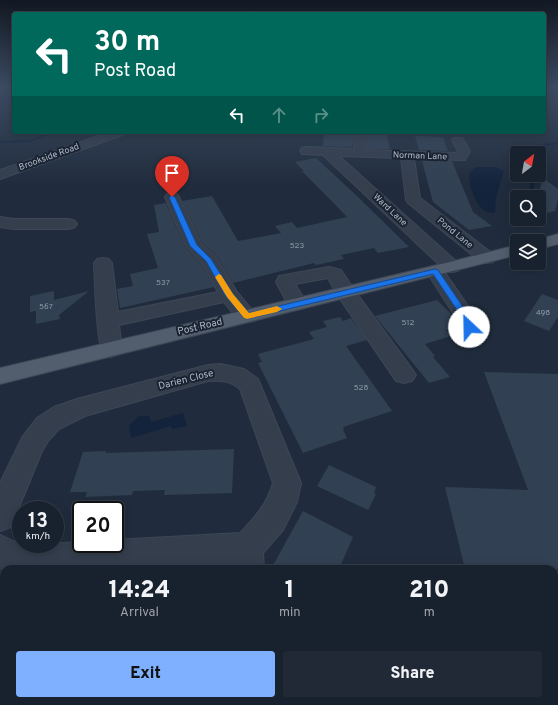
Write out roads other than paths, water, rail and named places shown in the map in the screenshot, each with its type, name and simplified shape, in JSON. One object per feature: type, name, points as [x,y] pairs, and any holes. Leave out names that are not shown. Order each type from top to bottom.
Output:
[{"type":"main road","points":[[546,242],[558,239]]},
{"type":"main road","name":"Post Road","points":[[0,376],[346,293],[510,252]]},
{"type":"street","name":"Brookside Road","points":[[0,175],[115,134]]},
{"type":"street","points":[[359,135],[360,154]]},
{"type":"street","name":"Norman Lane","points":[[306,152],[461,157],[464,151],[458,140]]},
{"type":"street","name":"Ward Lane","points":[[328,153],[395,215],[443,269],[467,319],[470,335]]},
{"type":"street","name":"Pond Lane","points":[[407,156],[413,200],[486,258]]},
{"type":"street","points":[[172,197],[194,246],[209,260],[229,295],[247,316]]},
{"type":"street","points":[[395,215],[424,208]]},
{"type":"street","points":[[0,222],[14,224],[68,224]]},
{"type":"street","points":[[102,263],[110,349]]},
{"type":"street","points":[[297,304],[285,282],[286,280],[332,272],[335,274],[346,293],[404,375]]},
{"type":"street","points":[[108,321],[229,295]]},
{"type":"street","name":"Darien Close","points":[[0,517],[33,443],[46,426],[64,413],[208,373],[219,372],[242,378],[250,385],[287,483],[282,502],[248,559],[20,561],[0,551]]},
{"type":"water","points":[[476,167],[496,167],[504,171],[496,198],[495,213],[483,210],[472,192],[469,173]]},
{"type":"water","points":[[183,413],[187,426],[172,429],[171,426],[131,438],[129,425],[139,416],[149,416],[151,422]]},
{"type":"waterway","points":[[0,142],[31,141],[48,134]]},
{"type":"waterway","points":[[539,146],[558,143]]},
{"type":"waterway","points":[[531,190],[533,182]]}]
